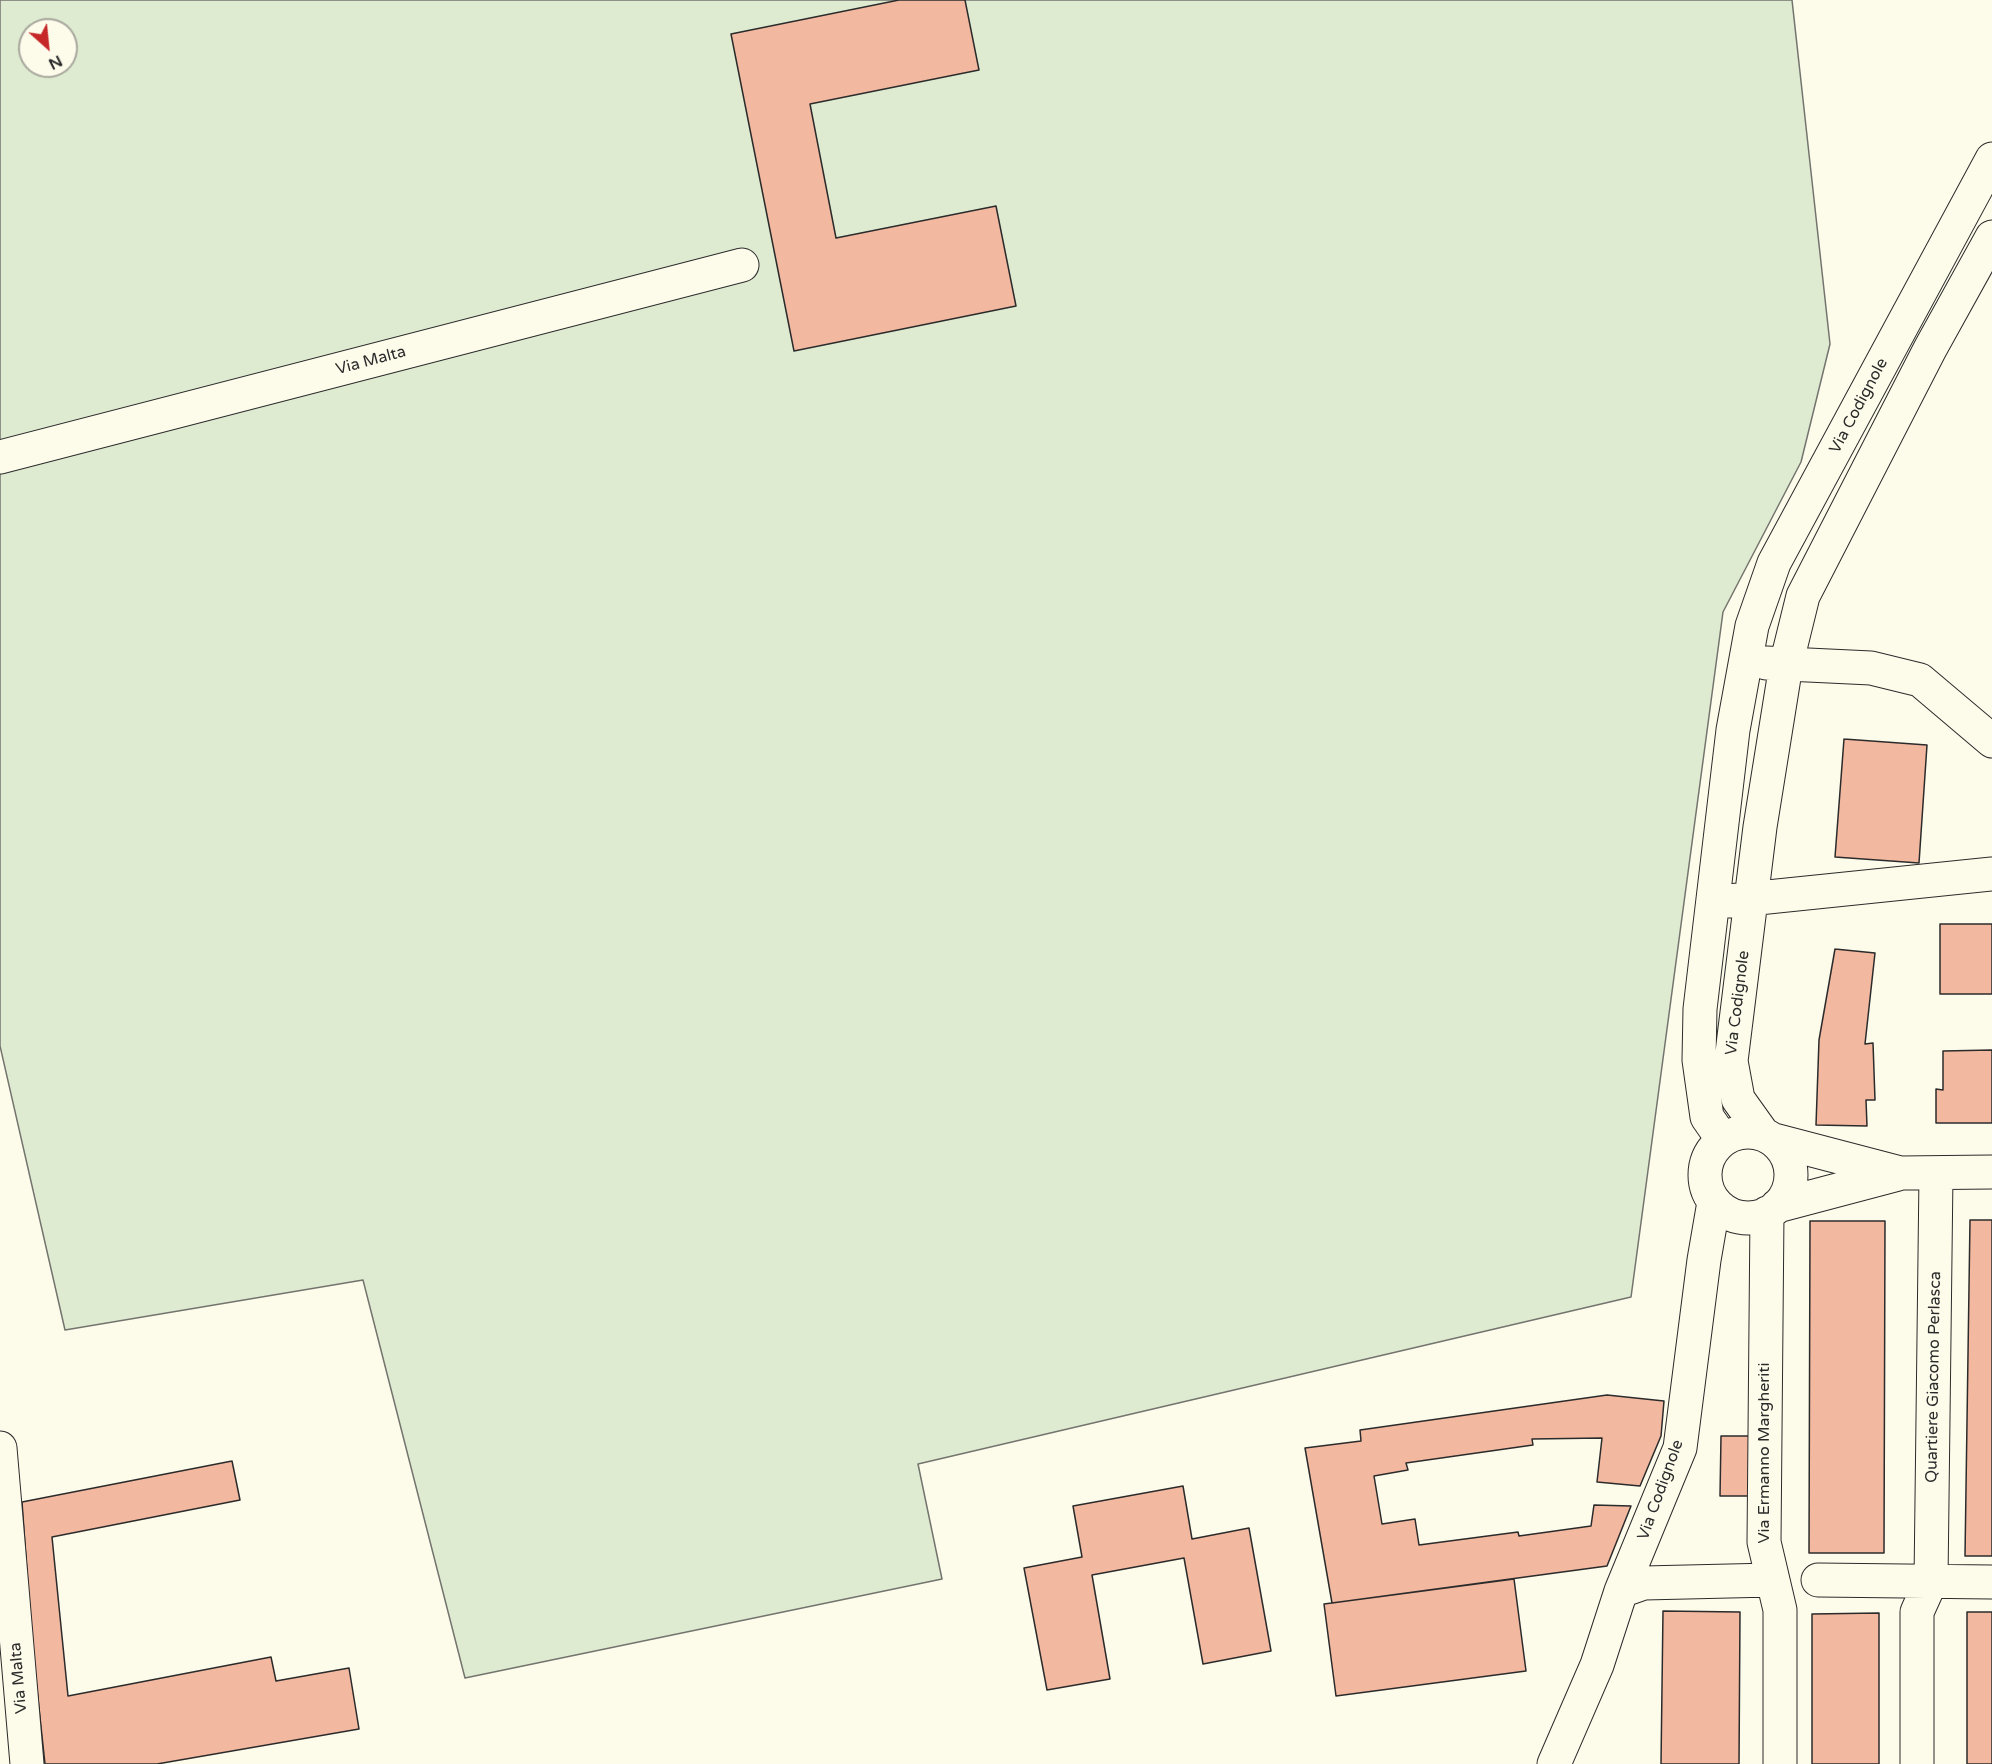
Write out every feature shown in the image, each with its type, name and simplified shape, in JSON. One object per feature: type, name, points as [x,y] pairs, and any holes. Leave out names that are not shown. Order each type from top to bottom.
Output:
[{"type":"street","name":"Via Codignole","points":[[1723,1140],[1707,1117],[1699,1060],[1700,1009],[1733,730],[1752,626],[1774,563],[1992,159]]},
{"type":"street","name":"Via Codignole","points":[[1768,1137],[1738,1099],[1731,1061],[1760,827],[1786,664],[1803,596],[1930,349],[1992,237]]},
{"type":"street","name":"Via Malta","points":[[0,457],[742,265]]},
{"type":"street","points":[[1746,662],[1871,668],[1920,680],[1992,741]]},
{"type":"street","points":[[1712,903],[1992,874]]},
{"type":"street","points":[[1900,1173],[1772,1209],[1753,1217],[1738,1217],[1725,1212],[1714,1202],[1707,1190],[1705,1176],[1707,1162],[1713,1150],[1723,1140],[1735,1134],[1749,1132],[1900,1173],[1992,1172]]},
{"type":"street","points":[[1768,1137],[1782,1149],[1789,1160],[1791,1173],[1790,1184],[1785,1196],[1772,1209]]},
{"type":"street","name":"Quartiere Giacomo Perlasca","points":[[1917,1764],[1917,1612],[1931,1581],[1936,1174]]},
{"type":"street","name":"Via Codignole","points":[[1554,1764],[1597,1665],[1621,1591],[1680,1448],[1704,1260],[1714,1202]]},
{"type":"street","name":"Via Ermanno Margheriti","points":[[1772,1209],[1764,1542],[1780,1610],[1780,1764]]},
{"type":"street","name":"Via Malta","points":[[0,1448],[27,1764]]},
{"type":"street","points":[[1621,1591],[1644,1583],[1772,1580]]},
{"type":"street","points":[[1818,1580],[1992,1582]]},
{"type":"green space","points":[[0,0],[1792,0],[1830,344],[1801,462],[1723,612],[1631,1297],[918,1464],[942,1579],[465,1678],[363,1280],[65,1330],[0,1046]]},
{"type":"building","points":[[899,0],[965,0],[979,70],[810,104],[836,238],[996,206],[1016,306],[794,351],[731,34]]},
{"type":"building","points":[[1844,739],[1927,745],[1919,863],[1835,857]]},
{"type":"building","points":[[1940,924],[1992,924],[1992,994],[1940,994]]},
{"type":"building","points":[[1835,949],[1875,953],[1865,1044],[1873,1043],[1875,1100],[1866,1100],[1867,1126],[1816,1125],[1819,1040]]},
{"type":"building","points":[[1992,1050],[1992,1123],[1936,1123],[1936,1089],[1943,1090],[1943,1051]]},
{"type":"building","points":[[1970,1220],[1992,1220],[1992,1556],[1965,1556]]},
{"type":"building","points":[[1810,1221],[1885,1221],[1884,1553],[1809,1553]]},
{"type":"building","points":[[1607,1395],[1664,1401],[1661,1436],[1640,1486],[1597,1482],[1602,1438],[1532,1439],[1533,1445],[1406,1463],[1408,1470],[1374,1476],[1382,1524],[1415,1519],[1419,1545],[1518,1532],[1519,1536],[1591,1526],[1594,1505],[1631,1506],[1607,1566],[1332,1603],[1305,1448],[1361,1441],[1360,1430]]},
{"type":"building","points":[[1721,1436],[1755,1436],[1754,1496],[1720,1496]]},
{"type":"building","points":[[232,1461],[240,1500],[52,1537],[68,1696],[271,1657],[276,1681],[349,1668],[359,1729],[157,1764],[45,1764],[32,1643],[22,1502]]},
{"type":"building","points":[[1183,1486],[1192,1539],[1249,1528],[1271,1651],[1203,1664],[1184,1558],[1092,1575],[1110,1679],[1047,1690],[1024,1568],[1082,1557],[1073,1506]]},
{"type":"building","points":[[1514,1579],[1526,1671],[1336,1696],[1324,1604]]},
{"type":"building","points":[[1663,1611],[1740,1612],[1739,1764],[1661,1764]]},
{"type":"building","points":[[1967,1612],[1992,1612],[1992,1764],[1967,1764]]},
{"type":"building","points":[[1879,1613],[1879,1764],[1812,1764],[1812,1614]]}]
